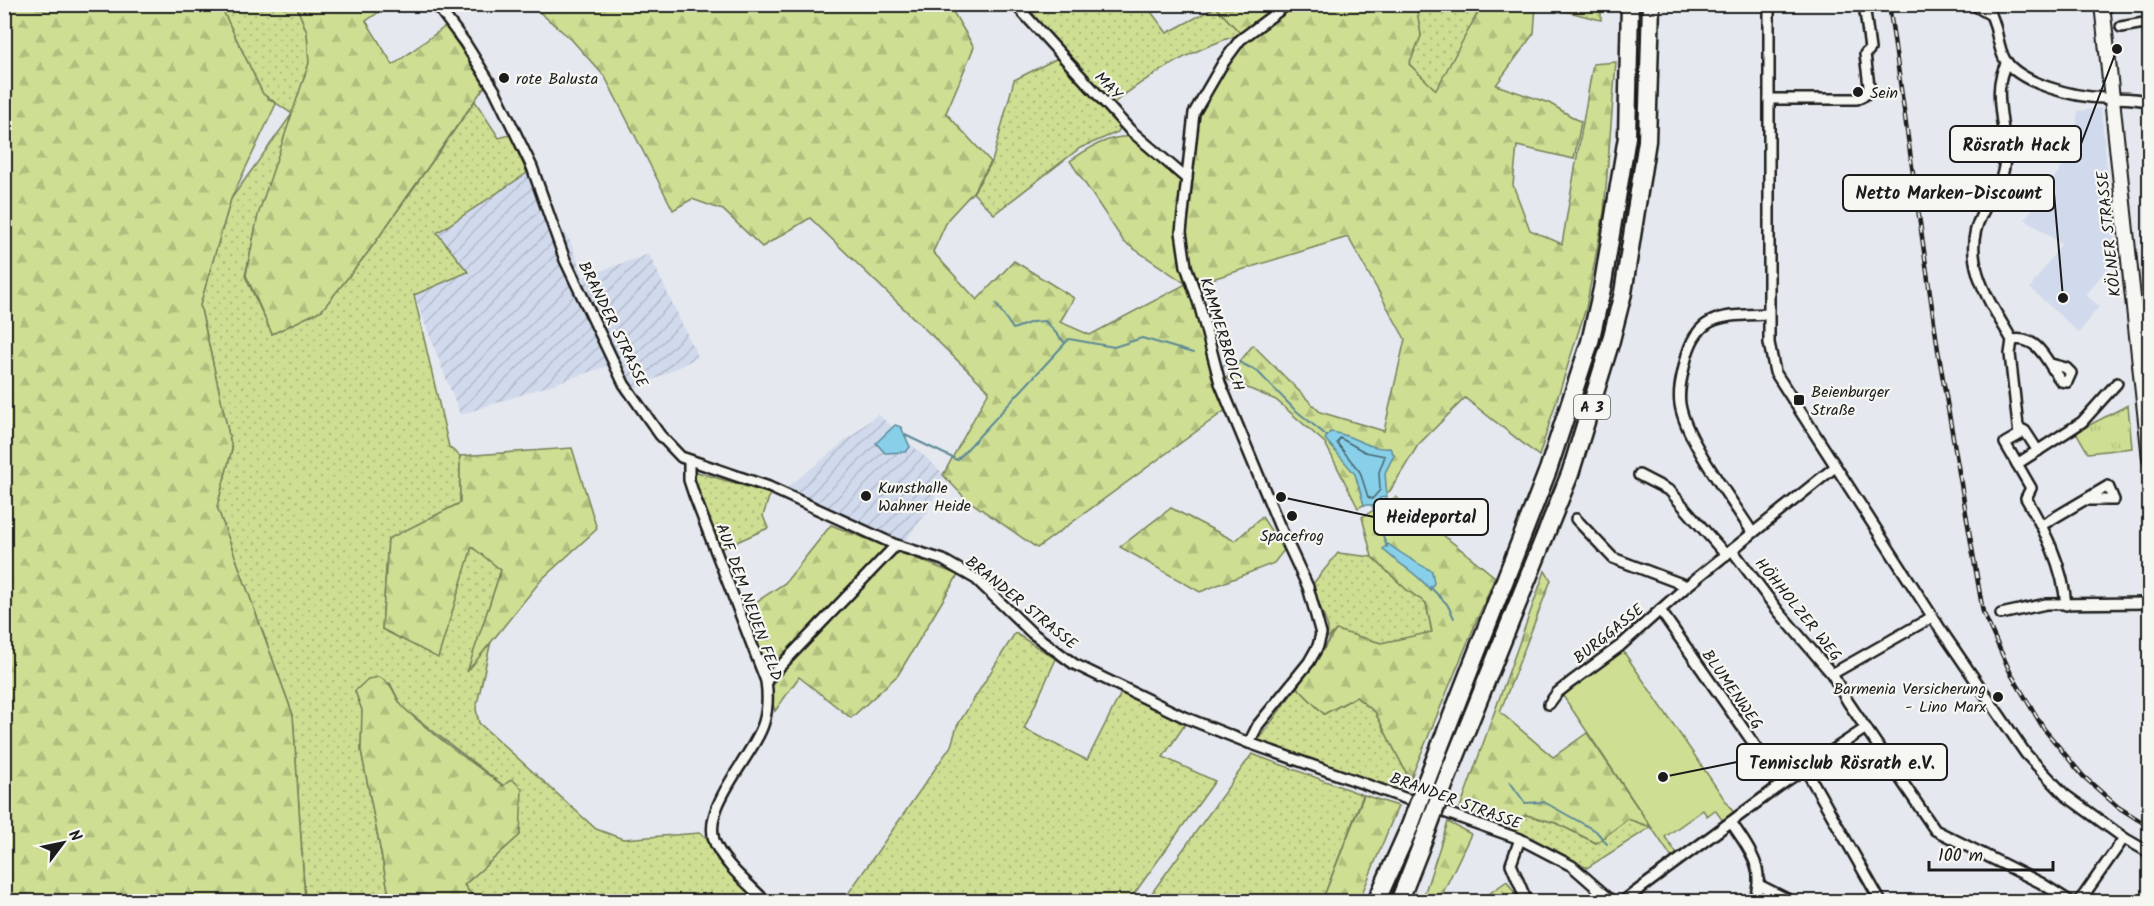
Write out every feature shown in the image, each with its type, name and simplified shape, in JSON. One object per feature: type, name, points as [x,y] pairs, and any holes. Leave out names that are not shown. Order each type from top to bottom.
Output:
[{"type":"highway","name":"A 3","points":[[1376,902],[1410,826],[1548,470],[1590,342],[1604,279],[1627,137],[1630,4]]},
{"type":"highway","name":"A 3","points":[[1399,902],[1570,474],[1610,344],[1623,293],[1647,141],[1651,4]]},
{"type":"main road","name":"KÖLNER STRASSE","points":[[2102,4],[2150,459]]},
{"type":"street","name":"BRANDER STRASSE","points":[[436,4],[465,43],[495,91],[532,167],[565,260],[624,384],[660,435],[681,457],[769,487],[896,545],[929,554],[960,568],[982,585],[1032,633],[1074,664],[1184,717],[1520,839],[1572,866],[1613,902]]},
{"type":"street","name":"MAY","points":[[1015,4],[1130,130],[1187,179]]},
{"type":"street","name":"KAMMERBROICH","points":[[1249,742],[1258,725],[1309,662],[1321,634],[1308,587],[1279,525],[1220,382],[1184,256],[1181,232],[1194,113],[1210,84],[1240,40],[1288,4]]},
{"type":"street","points":[[1769,4],[1768,314],[1769,352],[1775,372],[1932,617],[2026,754],[2065,795],[2124,838],[2150,853]]},
{"type":"street","points":[[1769,99],[1857,99],[1865,95],[1869,86],[1865,54],[1870,42],[1864,4]]},
{"type":"street","points":[[1972,4],[1991,15],[2007,62],[2017,73],[2032,81],[2072,93],[2112,98],[2127,97],[2150,102]]},
{"type":"street","points":[[2121,27],[2150,22]]},
{"type":"street","points":[[2007,62],[2000,73],[1999,92],[2005,153],[2002,181],[1977,224],[1975,252],[1982,291],[2012,340],[2010,354],[2019,435],[2005,443],[2031,488],[2026,498],[2042,525],[2059,568],[2066,605]]},
{"type":"street","points":[[1752,532],[1693,437],[1682,414],[1680,392],[1688,346],[1699,328],[1717,318],[1768,314]]},
{"type":"street","points":[[2012,340],[2032,342],[2051,364]]},
{"type":"street","points":[[2017,464],[2082,422],[2117,383]]},
{"type":"street","points":[[2019,428],[2025,431],[2038,451]]},
{"type":"street","name":"AUF DEM NEUEN FELD","points":[[689,461],[689,480],[694,495],[766,681],[768,697],[764,722],[715,812],[711,829],[716,846],[727,861],[766,902]]},
{"type":"street","name":"BURGGASSE","points":[[1550,705],[1557,693],[1752,532],[1835,467]]},
{"type":"street","points":[[1639,475],[1670,491],[1729,552]]},
{"type":"street","points":[[2042,525],[2085,500]]},
{"type":"street","points":[[1576,519],[1613,558],[1687,586]]},
{"type":"street","points":[[766,681],[896,545]]},
{"type":"street","name":"HÖHHOLZER WEG","points":[[1729,552],[1832,674],[1935,830],[2041,883],[2071,902]]},
{"type":"street","points":[[2001,614],[2046,604],[2150,603]]},
{"type":"street","name":"BLUMENWEG","points":[[1660,610],[1782,784]]},
{"type":"street","points":[[1832,674],[1932,617]]},
{"type":"street","points":[[1622,902],[1782,784],[1866,728]]},
{"type":"street","points":[[1806,770],[1881,902]]},
{"type":"street","points":[[1731,822],[1758,865],[1759,885],[1753,902]]},
{"type":"street","points":[[2079,902],[2124,838]]},
{"type":"street","points":[[1520,839],[1511,864],[1527,902]]},
{"type":"street","points":[[1759,885],[1793,902]]},
{"type":"shaded area","points":[[2101,108],[2116,257],[2086,295],[2099,306],[2079,333],[2030,288],[2061,244],[2025,219],[2073,151],[2078,111]]},
{"type":"shaded area","points":[[527,173],[571,243],[583,277],[649,254],[698,357],[622,396],[608,366],[460,415],[414,295],[468,272],[436,233]]},
{"type":"shaded area","points":[[878,414],[945,475],[927,512],[904,542],[787,488]]},
{"type":"green space","points":[[5,4],[220,5],[263,94],[276,104],[231,199],[200,305],[232,449],[217,507],[293,715],[305,901],[5,901]]},
{"type":"green space","points":[[1278,4],[1241,34],[1214,5]]},
{"type":"green space","points":[[220,5],[296,5],[307,32],[309,63],[258,217],[245,276],[272,334],[322,310],[369,251],[475,101],[499,138],[510,135],[527,173],[437,233],[468,272],[414,295],[449,447],[460,456],[460,503],[388,540],[382,629],[438,657],[472,546],[501,570],[468,670],[491,641],[476,709],[479,723],[596,829],[623,839],[700,833],[707,838],[730,872],[759,901],[476,901],[464,885],[520,835],[504,786],[402,707],[390,683],[355,691],[362,710],[361,750],[390,900],[410,901],[305,901],[293,715],[217,507],[232,449],[200,305],[231,199],[292,114],[263,94]]},
{"type":"green space","points":[[296,5],[389,5],[366,21],[393,65],[446,26],[485,86],[369,251],[322,310],[272,334],[246,275],[258,215],[309,63],[307,32]]},
{"type":"green space","points":[[531,5],[949,5],[974,47],[946,113],[991,162],[973,192],[948,219],[933,252],[977,300],[1014,261],[1074,298],[1060,322],[1090,335],[1186,284],[1124,242],[1070,161],[1107,141],[1131,137],[1192,177],[1199,117],[1233,55],[1246,39],[1295,5],[1416,5],[1421,36],[1409,64],[1436,90],[1482,5],[1536,5],[1534,33],[1496,85],[1549,103],[1581,122],[1574,159],[1517,146],[1513,185],[1530,230],[1562,244],[1593,64],[1616,62],[1604,212],[1586,308],[1539,456],[1465,398],[1418,445],[1390,491],[1358,508],[1325,443],[1276,400],[1226,379],[1253,345],[1320,412],[1384,431],[1405,339],[1348,237],[1196,284],[1227,409],[1037,548],[965,498],[943,475],[989,391],[810,218],[762,247],[723,210],[692,199],[673,210],[605,77],[571,39]]},
{"type":"green space","points":[[1041,5],[1146,5],[1167,33],[1216,7],[1241,34],[1173,63],[1111,105],[1033,20],[1032,14]]},
{"type":"green space","points":[[1416,5],[1482,5],[1436,91],[1409,64],[1421,36]]},
{"type":"green space","points":[[1548,5],[1601,5],[1601,20],[1548,7]]},
{"type":"green space","points":[[1058,58],[1120,127],[1118,132],[1080,148],[994,214],[973,193],[992,162],[1014,80]]},
{"type":"green space","points":[[2128,405],[2132,448],[2088,453],[2076,432]]},
{"type":"green space","points":[[572,448],[597,529],[542,579],[467,672],[501,570],[472,547],[438,658],[382,629],[388,539],[460,503],[460,456]]},
{"type":"green space","points":[[697,472],[770,494],[763,516],[768,528],[719,550],[692,483]]},
{"type":"green space","points":[[1396,497],[1495,577],[1410,780],[1375,712],[1356,697],[1324,714],[1297,687],[1336,630],[1381,643],[1432,632],[1426,603],[1408,591],[1372,557],[1362,517]]},
{"type":"green space","points":[[1171,508],[1235,541],[1262,517],[1284,550],[1274,563],[1200,592],[1120,547]]},
{"type":"green space","points":[[831,525],[958,575],[898,675],[851,718],[799,677],[775,711],[742,611],[785,583]]},
{"type":"green space","points":[[1338,553],[1372,557],[1408,591],[1426,603],[1432,633],[1381,643],[1336,630],[1327,639],[1328,627],[1312,585]]},
{"type":"green space","points":[[1545,571],[1551,580],[1500,712],[1553,757],[1587,733],[1651,827],[1628,819],[1596,843],[1556,823],[1527,815],[1503,823],[1460,808]]},
{"type":"green space","points":[[1015,633],[1056,659],[1024,729],[1087,760],[1121,693],[1186,723],[1163,757],[1215,781],[1129,901],[843,901],[951,746],[957,726]]},
{"type":"green space","points":[[1621,648],[1734,813],[1723,821],[1715,810],[1707,816],[1703,810],[1665,837],[1677,854],[1672,858],[1561,693]]},
{"type":"green space","points":[[379,677],[389,684],[400,704],[440,739],[503,786],[512,779],[522,789],[520,835],[464,885],[476,901],[390,900],[361,750],[362,710],[355,691],[368,679]]},
{"type":"green space","points":[[1297,687],[1324,714],[1356,697],[1375,712],[1410,780],[1398,790],[1258,740]]},
{"type":"green space","points":[[1252,754],[1363,795],[1322,901],[1146,901]]},
{"type":"green space","points":[[1364,795],[1398,806],[1359,901],[1322,901]]},
{"type":"green space","points":[[1526,815],[1556,823],[1596,843],[1628,819],[1651,827],[1587,868],[1503,823]]},
{"type":"green space","points":[[1448,822],[1471,834],[1439,901],[1422,901]]},
{"type":"green space","points":[[1507,881],[1520,901],[1479,901]]},
{"type":"water","points":[[895,425],[901,427],[910,447],[906,452],[885,453],[876,443]]},
{"type":"water","points":[[1330,432],[1381,448],[1390,448],[1394,455],[1385,473],[1387,497],[1380,498],[1377,505],[1364,505],[1355,474],[1325,439]]},
{"type":"water","points":[[1388,544],[1432,571],[1434,583],[1430,590],[1419,578],[1383,549]]},
{"type":"waterway","points":[[996,304],[1013,329],[1032,322],[1045,321],[1065,343]]},
{"type":"waterway","points":[[905,435],[957,460],[1069,339],[1114,347],[1142,338],[1193,353]]},
{"type":"waterway","points":[[1223,366],[1233,359],[1257,371],[1294,409],[1327,436]]},
{"type":"waterway","points":[[1372,505],[1387,547]]},
{"type":"waterway","points":[[1430,587],[1447,604],[1454,618]]},
{"type":"waterway","points":[[1510,782],[1525,803],[1544,802],[1596,831],[1607,844]]},
{"type":"railway","points":[[1889,4],[1938,350],[1983,612],[2011,674],[2044,729],[2083,776],[2118,807],[2150,827]]},
{"type":"place","name":"Rösrath Hack","points":[[2117,49]]},
{"type":"place","name":"rote Balusta","points":[[504,78]]},
{"type":"place","name":"Sein","points":[[1858,92]]},
{"type":"place","name":"Netto Marken-Discount","points":[[2063,298]]},
{"type":"place","name":"Beienburger Straße","points":[[1799,400]]},
{"type":"place","name":"Kunsthalle Wahner Heide","points":[[866,496]]},
{"type":"place","name":"Heideportal","points":[[1281,497]]},
{"type":"place","name":"Spacefrog","points":[[1292,516]]},
{"type":"place","name":"Barmenia Versicherung - Lino Marx","points":[[1998,697]]},
{"type":"place","name":"Tennisclub Rösrath e.V.","points":[[1663,777]]}]
